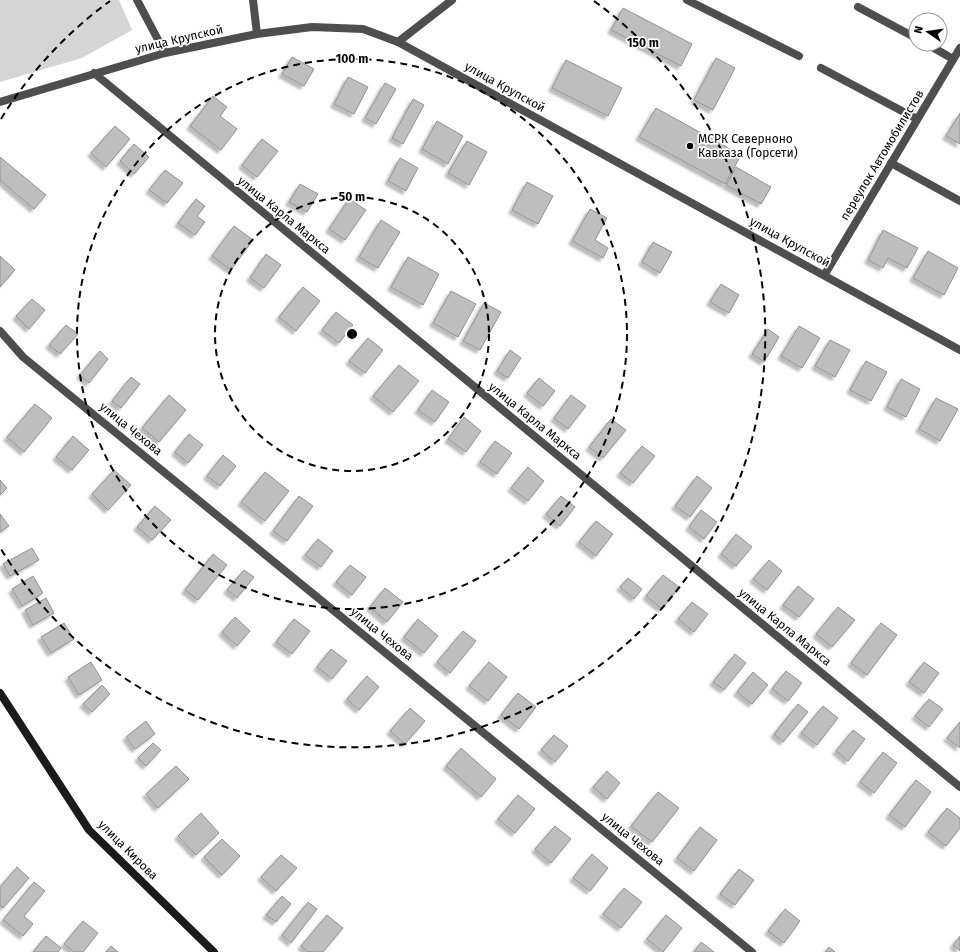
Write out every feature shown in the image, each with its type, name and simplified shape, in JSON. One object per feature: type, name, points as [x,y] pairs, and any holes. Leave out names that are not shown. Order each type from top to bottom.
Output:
[{"type":"main road","name":"улица Кирова","points":[[0,693],[89,830],[214,952]]},
{"type":"street","points":[[137,0],[165,53]]},
{"type":"street","points":[[253,0],[256,34]]},
{"type":"street","points":[[398,42],[452,0]]},
{"type":"street","points":[[687,0],[799,56]]},
{"type":"street","points":[[858,7],[908,34]]},
{"type":"street","name":"улица Крупской","points":[[0,102],[165,53],[256,34],[312,27],[363,29],[398,42],[825,274],[960,350]]},
{"type":"street","name":"переулок Автомобилистов","points":[[825,274],[960,48]]},
{"type":"street","points":[[942,52],[953,58]]},
{"type":"street","points":[[821,68],[917,119]]},
{"type":"street","name":"улица Карла Маркса","points":[[94,74],[960,787]]},
{"type":"street","points":[[891,163],[960,201]]},
{"type":"street","name":"улица Чехова","points":[[0,332],[23,357],[752,952]]},
{"type":"shaded area","points":[[0,0],[119,0],[132,30],[82,58],[0,82]]},
{"type":"building","points":[[623,8],[692,44],[681,66],[611,30]]},
{"type":"building","points":[[292,57],[314,69],[304,86],[282,74]]},
{"type":"building","points":[[716,58],[735,68],[713,110],[694,100]]},
{"type":"building","points":[[566,60],[622,88],[608,116],[552,88]]},
{"type":"building","points":[[348,77],[368,87],[354,114],[334,104]]},
{"type":"building","points":[[385,83],[396,89],[376,124],[365,118]]},
{"type":"building","points":[[213,96],[227,107],[220,116],[237,129],[221,150],[190,126]]},
{"type":"building","points":[[413,99],[424,105],[403,144],[392,138]]},
{"type":"building","name":"МСРК Северноно Кавказа (Горсети)","points":[[656,108],[741,155],[725,184],[639,137]]},
{"type":"building","points":[[960,113],[960,144],[946,136]]},
{"type":"building","points":[[437,121],[463,136],[448,164],[422,149]]},
{"type":"building","points":[[115,126],[130,139],[106,167],[91,153]]},
{"type":"building","points":[[262,139],[278,151],[257,177],[242,165]]},
{"type":"building","points":[[467,141],[487,152],[469,185],[448,173]]},
{"type":"building","points":[[134,144],[149,157],[134,174],[120,161]]},
{"type":"building","points":[[0,157],[46,195],[34,209],[0,180]]},
{"type":"building","points":[[400,158],[418,168],[406,191],[388,181]]},
{"type":"building","points":[[736,167],[771,187],[761,204],[726,185]]},
{"type":"building","points":[[165,170],[183,183],[167,203],[149,190]]},
{"type":"building","points":[[527,182],[553,196],[538,224],[512,210]]},
{"type":"building","points":[[300,184],[318,194],[307,212],[289,202]]},
{"type":"building","points":[[196,199],[205,206],[197,216],[205,222],[195,235],[178,223]]},
{"type":"building","points":[[349,199],[366,210],[345,240],[329,229]]},
{"type":"building","points":[[590,209],[607,218],[595,240],[608,248],[603,258],[572,241]]},
{"type":"building","points":[[381,220],[400,232],[378,268],[359,257]]},
{"type":"building","points":[[234,226],[253,240],[231,270],[212,256]]},
{"type":"building","points":[[883,230],[918,248],[907,268],[888,258],[883,268],[868,260]]},
{"type":"building","points":[[653,242],[672,252],[660,273],[642,262]]},
{"type":"building","points":[[928,251],[958,268],[944,295],[913,278]]},
{"type":"building","points":[[266,254],[281,265],[264,288],[250,278]]},
{"type":"building","points":[[0,256],[15,270],[0,287]]},
{"type":"building","points":[[408,257],[439,274],[423,305],[391,287]]},
{"type":"building","points":[[721,284],[739,295],[729,313],[710,302]]},
{"type":"building","points":[[303,287],[320,301],[296,331],[279,317]]},
{"type":"building","points":[[451,291],[476,304],[458,337],[433,323]]},
{"type":"building","points":[[32,299],[45,310],[29,329],[16,316]]},
{"type":"building","points":[[484,303],[501,312],[480,350],[463,341]]},
{"type":"building","points":[[336,312],[353,325],[339,343],[322,330]]},
{"type":"building","points":[[66,325],[78,334],[60,354],[49,345]]},
{"type":"building","points":[[799,326],[820,338],[802,368],[781,356]]},
{"type":"building","points":[[768,329],[779,337],[764,362],[752,354]]},
{"type":"building","points":[[368,338],[383,350],[365,373],[349,361]]},
{"type":"building","points":[[830,340],[850,350],[835,377],[815,366]]},
{"type":"building","points":[[510,350],[521,358],[508,378],[497,371]]},
{"type":"building","points":[[100,351],[108,359],[89,383],[80,375]]},
{"type":"building","points":[[866,361],[887,372],[871,401],[850,390]]},
{"type":"building","points":[[399,365],[419,381],[393,412],[373,396]]},
{"type":"building","points":[[131,377],[140,384],[121,408],[112,401]]},
{"type":"building","points":[[539,378],[555,391],[543,406],[527,393]]},
{"type":"building","points":[[901,379],[920,389],[906,417],[887,407]]},
{"type":"building","points":[[432,390],[449,402],[435,422],[418,410]]},
{"type":"building","points":[[169,395],[186,410],[159,442],[142,428]]},
{"type":"building","points":[[571,395],[586,406],[568,429],[554,418]]},
{"type":"building","points":[[936,398],[958,409],[940,441],[919,429]]},
{"type":"building","points":[[35,404],[52,418],[24,452],[7,437]]},
{"type":"building","points":[[464,417],[481,431],[466,452],[448,439]]},
{"type":"building","points":[[611,419],[626,430],[603,458],[589,447]]},
{"type":"building","points":[[189,434],[203,445],[188,463],[175,452]]},
{"type":"building","points":[[73,436],[89,450],[72,470],[56,457]]},
{"type":"building","points":[[495,441],[512,453],[497,474],[480,462]]},
{"type":"building","points":[[642,446],[655,456],[633,483],[620,473]]},
{"type":"building","points":[[223,455],[236,466],[220,486],[207,476]]},
{"type":"building","points":[[528,467],[544,481],[528,501],[511,488]]},
{"type":"building","points":[[114,470],[131,485],[108,510],[92,494]]},
{"type":"building","points":[[265,472],[289,491],[265,521],[241,502]]},
{"type":"building","points":[[697,476],[712,488],[690,517],[675,506]]},
{"type":"building","points":[[0,480],[7,488],[0,495]]},
{"type":"building","points":[[299,496],[313,506],[287,541],[273,531]]},
{"type":"building","points":[[561,496],[575,507],[560,526],[546,514]]},
{"type":"building","points":[[155,506],[171,520],[152,540],[137,527]]},
{"type":"building","points":[[701,510],[717,522],[704,539],[689,527]]},
{"type":"building","points":[[0,514],[9,526],[0,532]]},
{"type":"building","points":[[596,521],[613,534],[596,556],[579,542]]},
{"type":"building","points":[[736,534],[752,547],[736,566],[721,554]]},
{"type":"building","points":[[318,539],[333,551],[321,567],[305,555]]},
{"type":"building","points":[[32,548],[39,560],[10,576],[3,564]]},
{"type":"building","points":[[213,554],[227,565],[198,600],[185,590]]},
{"type":"building","points":[[769,560],[782,571],[767,590],[753,579]]},
{"type":"building","points":[[350,565],[366,577],[352,595],[336,582]]},
{"type":"building","points":[[244,570],[254,577],[237,598],[227,590]]},
{"type":"building","points":[[663,575],[679,587],[662,609],[646,596]]},
{"type":"building","points":[[33,576],[43,593],[22,606],[12,589]]},
{"type":"building","points":[[628,578],[642,589],[634,599],[620,587]]},
{"type":"building","points":[[798,586],[814,599],[799,617],[783,605]]},
{"type":"building","points":[[385,588],[403,602],[387,622],[370,607]]},
{"type":"building","points":[[46,598],[54,613],[33,625],[25,610]]},
{"type":"building","points":[[692,602],[708,614],[694,632],[678,619]]},
{"type":"building","points":[[838,607],[855,620],[832,647],[816,634]]},
{"type":"building","points":[[235,617],[250,631],[237,646],[222,632]]},
{"type":"building","points":[[294,619],[310,631],[292,654],[276,642]]},
{"type":"building","points":[[418,619],[438,636],[424,653],[404,637]]},
{"type":"building","points":[[64,623],[74,639],[51,653],[41,637]]},
{"type":"building","points":[[881,623],[897,635],[867,675],[851,663]]},
{"type":"building","points":[[463,631],[476,641],[450,673],[437,662]]},
{"type":"building","points":[[331,649],[347,661],[332,679],[317,667]]},
{"type":"building","points":[[735,654],[746,663],[724,690],[713,682]]},
{"type":"building","points":[[91,662],[102,680],[79,695],[68,677]]},
{"type":"building","points":[[489,662],[507,677],[488,701],[469,686]]},
{"type":"building","points":[[924,662],[939,673],[924,693],[909,682]]},
{"type":"building","points":[[786,671],[802,683],[788,701],[772,689]]},
{"type":"building","points":[[753,672],[768,685],[752,704],[737,692]]},
{"type":"building","points":[[367,676],[379,687],[359,710],[347,699]]},
{"type":"building","points":[[102,685],[110,694],[92,712],[83,704]]},
{"type":"building","points":[[518,693],[536,707],[519,729],[501,715]]},
{"type":"building","points":[[929,699],[943,709],[929,727],[915,716]]},
{"type":"building","points":[[798,704],[808,712],[783,742],[774,734]]},
{"type":"building","points":[[823,706],[838,718],[817,745],[801,733]]},
{"type":"building","points":[[410,708],[425,721],[405,744],[390,731]]},
{"type":"building","points":[[146,721],[155,734],[135,749],[126,737]]},
{"type":"building","points":[[960,722],[960,748],[947,738]]},
{"type":"building","points":[[853,730],[865,739],[848,761],[836,751]]},
{"type":"building","points":[[554,735],[568,746],[555,762],[541,750]]},
{"type":"building","points":[[153,743],[161,750],[146,766],[138,758]]},
{"type":"building","points":[[461,748],[496,779],[481,797],[446,766]]},
{"type":"building","points":[[883,752],[897,763],[874,793],[860,782]]},
{"type":"building","points":[[176,766],[189,779],[158,808],[146,794]]},
{"type":"building","points":[[607,771],[620,783],[607,799],[593,787]]},
{"type":"building","points":[[916,780],[931,792],[905,827],[889,815]]},
{"type":"building","points":[[658,792],[679,808],[652,842],[631,826]]},
{"type":"building","points":[[518,795],[535,809],[515,833],[498,819]]},
{"type":"building","points":[[947,808],[960,818],[960,828],[946,846],[928,832]]},
{"type":"building","points":[[201,813],[219,833],[196,855],[178,836]]},
{"type":"building","points":[[555,826],[571,839],[551,863],[535,849]]},
{"type":"building","points":[[700,827],[717,840],[694,871],[677,858]]},
{"type":"building","points":[[222,839],[240,856],[222,875],[204,857]]},
{"type":"building","points":[[592,854],[608,868],[590,891],[573,878]]},
{"type":"building","points":[[281,855],[297,868],[276,891],[261,877]]},
{"type":"building","points":[[17,867],[29,878],[3,908],[0,905],[0,887]]},
{"type":"building","points":[[739,869],[754,880],[735,905],[720,894]]},
{"type":"building","points":[[34,882],[45,891],[24,916],[33,924],[23,936],[3,920]]},
{"type":"building","points":[[624,888],[642,902],[621,928],[603,914]]},
{"type":"building","points":[[282,896],[291,904],[276,922],[266,915]]},
{"type":"building","points":[[308,902],[317,909],[291,943],[282,935]]},
{"type":"building","points":[[785,909],[800,921],[784,943],[768,931]]},
{"type":"building","points":[[327,915],[343,928],[323,952],[308,952],[301,946]]},
{"type":"building","points":[[666,915],[682,928],[663,952],[647,939]]},
{"type":"building","points":[[83,921],[98,933],[83,952],[74,952],[64,944]]},
{"type":"building","points":[[46,936],[61,948],[58,952],[33,952]]},
{"type":"building","points":[[960,936],[960,951],[953,945]]},
{"type":"building","points":[[701,942],[714,952],[694,952]]},
{"type":"building","points":[[111,946],[118,952],[106,952]]},
{"type":"building","points":[[829,947],[835,952],[825,952]]},
{"type":"place","name":"МСРК Северноно Кавказа (Горсети)","points":[[690,146]]}]
